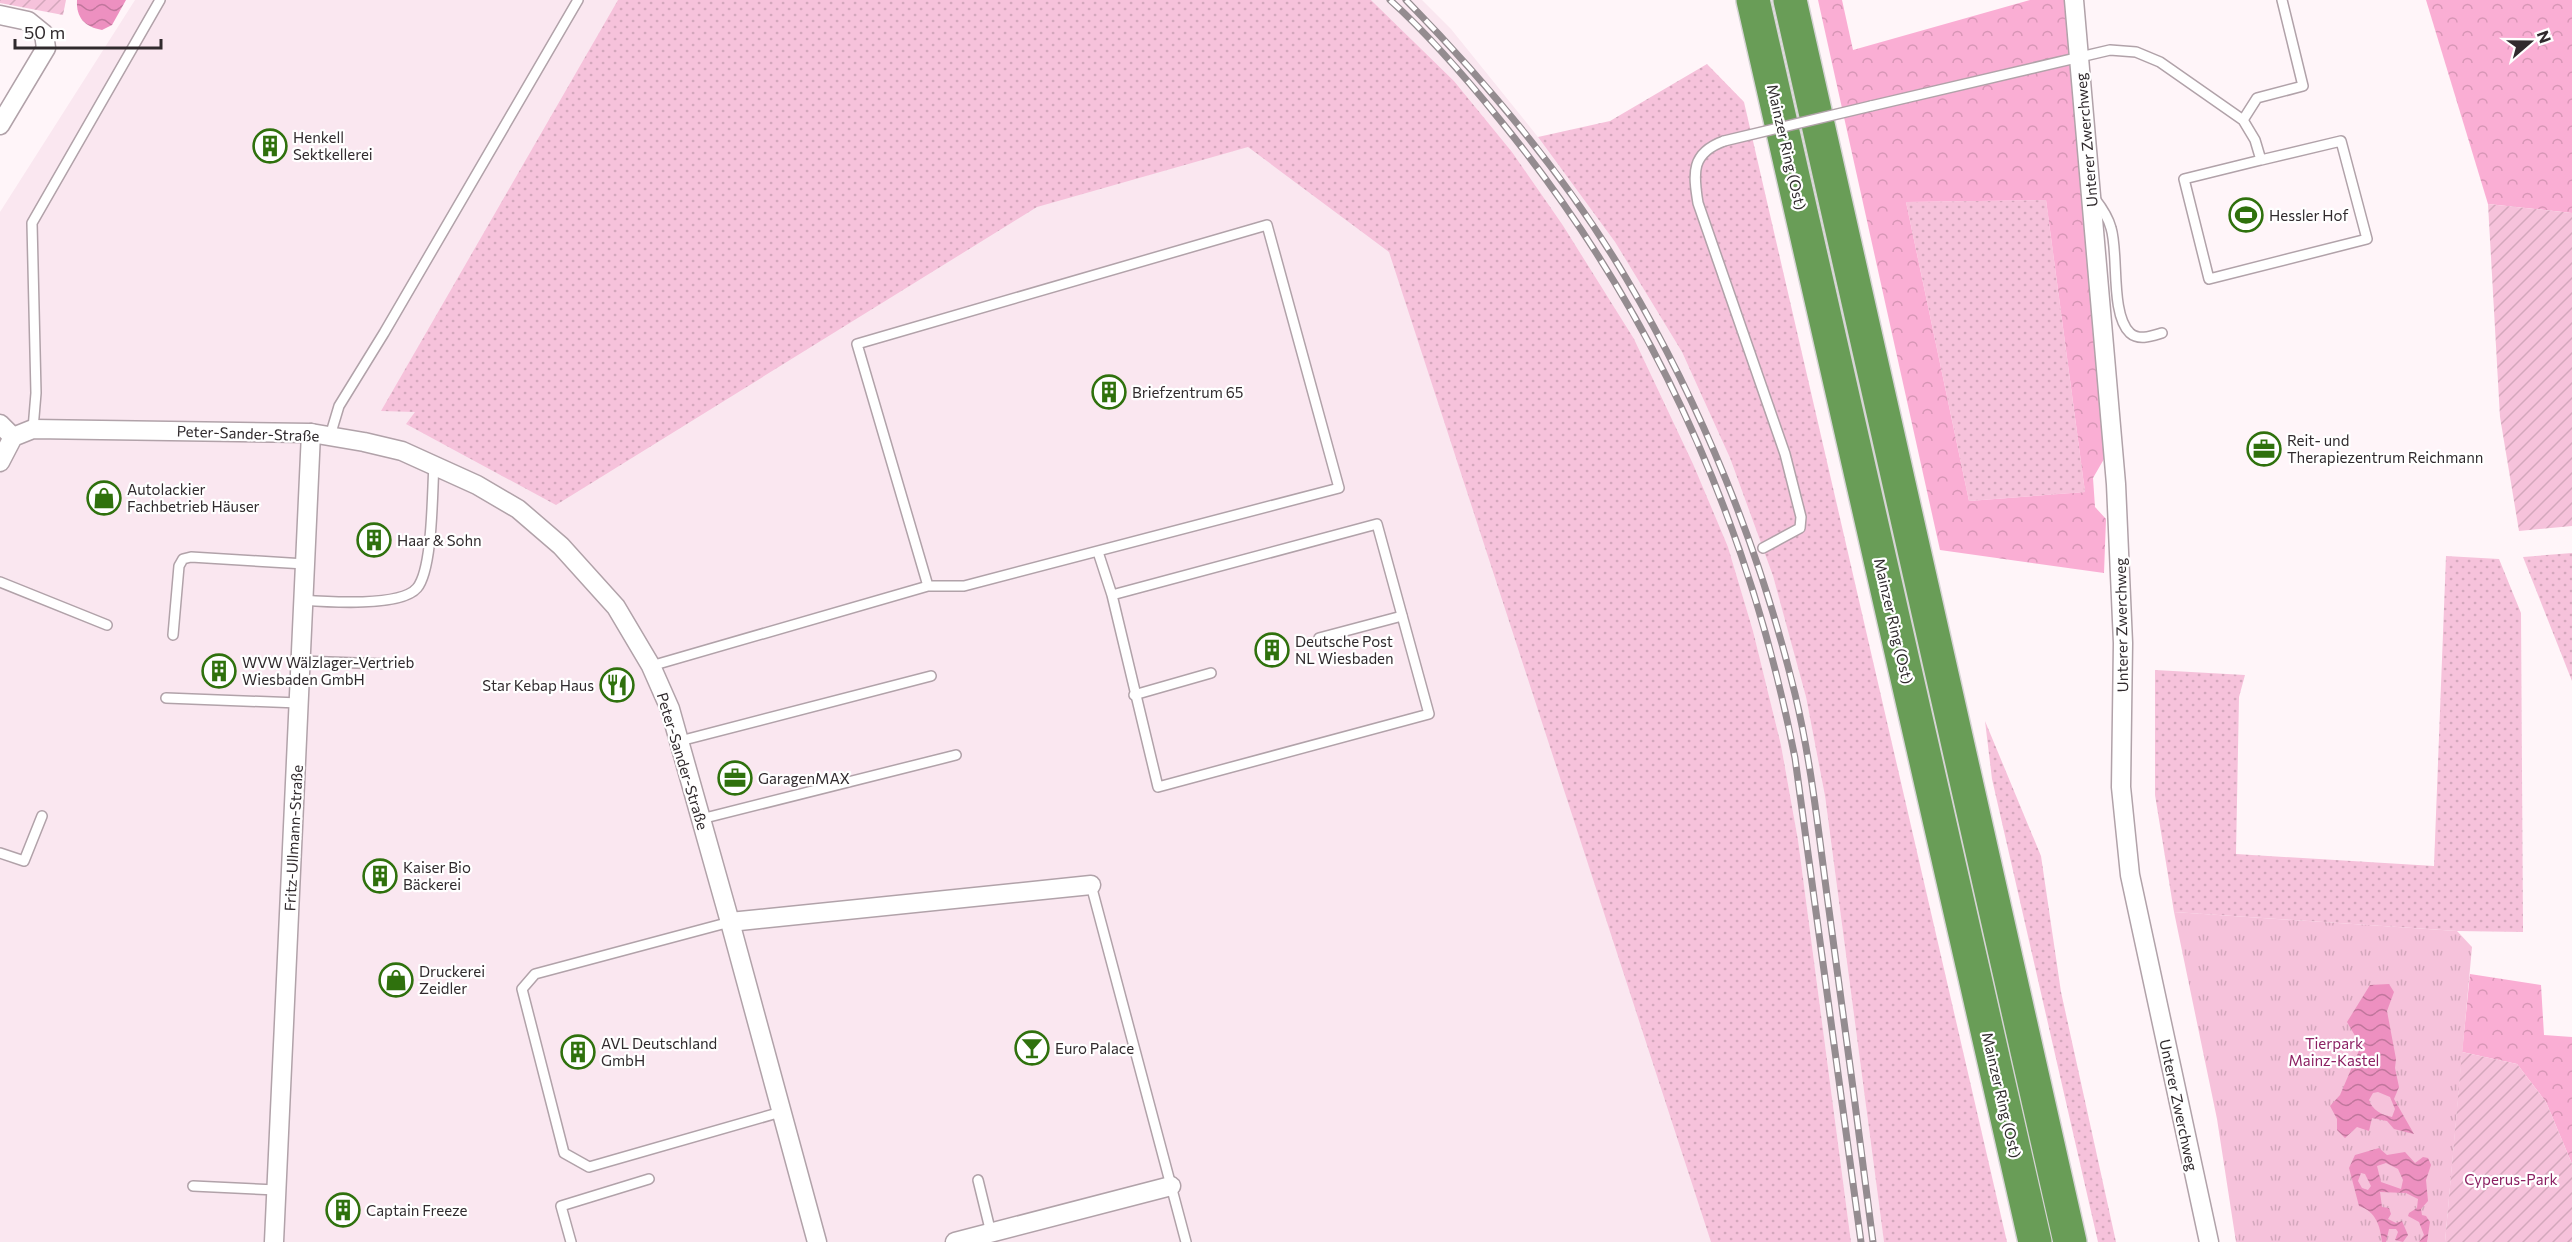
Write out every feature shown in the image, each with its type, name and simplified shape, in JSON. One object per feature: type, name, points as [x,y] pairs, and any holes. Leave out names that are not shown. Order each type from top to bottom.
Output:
[{"type":"highway","name":"Mainzer Ring (Ost)","points":[[1753,0],[2035,1242]]},
{"type":"highway","points":[[1790,0],[2070,1242]]},
{"type":"street","name":"Unterer Zwerchweg","points":[[2074,0],[2116,484],[2123,644],[2121,787],[2124,830],[2133,886],[2209,1242]]},
{"type":"street","points":[[0,15],[28,21],[45,34],[46,48],[0,125]]},
{"type":"street","name":"Peter-Sander-Straße","points":[[0,462],[6,431],[33,429],[311,433],[402,451],[477,485],[518,509],[544,530],[587,573],[616,607],[651,666],[670,709],[817,1242]]},
{"type":"street","name":"Fritz-Ullmann-Straße","points":[[274,1242],[311,433]]},
{"type":"street","points":[[730,922],[1091,885]]},
{"type":"street","points":[[955,1242],[1171,1186]]},
{"type":"lane","points":[[33,429],[36,393],[32,223],[160,0]]},
{"type":"lane","points":[[330,436],[339,406],[578,0]]},
{"type":"lane","points":[[2243,120],[2257,98],[2303,86],[2282,0]]},
{"type":"lane","points":[[1763,548],[1800,528],[1802,517],[1785,454],[1698,203],[1694,172],[1698,160],[1713,145],[2110,50],[2136,52],[2160,62],[2243,120],[2255,140],[2261,160]]},
{"type":"lane","points":[[2341,141],[2367,239],[2209,279],[2184,179],[2261,160],[2341,141]]},
{"type":"lane","points":[[2091,192],[2106,214],[2112,229],[2120,312],[2125,326],[2131,334],[2141,338],[2162,333]]},
{"type":"lane","points":[[651,666],[928,586],[964,586],[1339,488],[1267,225],[857,344],[928,586]]},
{"type":"lane","points":[[303,600],[377,601],[400,597],[416,590],[425,573],[434,465]]},
{"type":"lane","points":[[1098,552],[1112,595],[1134,695],[1158,787],[1429,714],[1377,524],[1112,595]]},
{"type":"lane","points":[[173,635],[179,566],[183,559],[191,556],[305,564]]},
{"type":"lane","points":[[0,582],[107,625]]},
{"type":"lane","points":[[1319,638],[1402,616]]},
{"type":"lane","points":[[301,661],[385,664]]},
{"type":"lane","points":[[1134,695],[1211,673]]},
{"type":"lane","points":[[680,741],[931,676]]},
{"type":"lane","points":[[166,698],[299,703]]},
{"type":"lane","points":[[701,819],[956,755]]},
{"type":"lane","points":[[0,853],[24,861],[42,816]]},
{"type":"lane","points":[[1091,885],[1186,1242]]},
{"type":"lane","points":[[730,922],[535,974],[522,989],[564,1153],[589,1167],[781,1112]]},
{"type":"lane","points":[[571,1242],[561,1206],[649,1179]]},
{"type":"lane","points":[[978,1180],[992,1233]]},
{"type":"lane","points":[[193,1186],[277,1190]]},
{"type":"shaded area","points":[[135,0],[1174,0],[1438,197],[1818,1242],[0,1242],[0,212]]},
{"type":"shaded area","points":[[1371,0],[1422,0],[1451,29],[1538,137],[1615,242],[1682,352],[1730,458],[1773,576],[1806,697],[1825,796],[1884,1242],[1851,1242],[1798,840],[1781,745],[1753,631],[1728,547],[1562,224],[1512,152],[1454,81]]},
{"type":"green space","points":[[0,0],[66,0],[63,15],[0,3]]},
{"type":"green space","points":[[618,0],[1371,0],[1454,81],[1512,152],[1562,224],[1634,339],[1693,464],[1728,547],[1753,631],[1781,745],[1798,840],[1851,1242],[1711,1242],[1389,252],[1248,147],[1037,207],[556,505],[406,424],[415,412],[381,411]]},
{"type":"green space","points":[[1818,0],[1842,0],[1853,50],[2030,0],[2064,0],[2104,459],[2093,478],[2095,507],[2106,519],[2104,573],[1940,550]],"holes":[[[2046,200],[2085,492],[1969,501],[1906,202]]]},
{"type":"green space","points":[[2426,0],[2572,0],[2572,213],[2488,204]]},
{"type":"green space","points":[[1707,64],[1744,102],[2007,1242],[1884,1242],[1825,796],[1806,697],[1773,576],[1730,458],[1682,352],[1615,242],[1538,137],[1610,121]]},
{"type":"green space","points":[[2046,200],[2085,492],[1969,501],[1906,202]]},
{"type":"green space","points":[[2488,204],[2572,213],[2572,526],[2519,531],[2500,417]]},
{"type":"green space","points":[[2572,553],[2572,681],[2523,557]]},
{"type":"green space","points":[[2446,556],[2499,559],[2521,613],[2523,932],[2457,931],[2174,912],[2155,795],[2155,670],[2245,675],[2239,697],[2236,854],[2434,866]]},
{"type":"green space","points":[[1985,721],[2041,856],[2061,992],[2116,1242],[2098,1242],[1992,779]]},
{"type":"green space","name":"Tierpark Mainz-Kastel","points":[[2174,912],[2457,931],[2472,947],[2445,1242],[2236,1242],[2217,1119]]},
{"type":"green space","points":[[2470,974],[2541,985],[2544,1035],[2572,1037],[2572,1164],[2546,1102],[2517,1064],[2462,1052]]},
{"type":"green space","name":"Cyperus-Park","points":[[2462,1052],[2517,1064],[2546,1102],[2572,1164],[2572,1242],[2445,1242]]},
{"type":"water","points":[[77,0],[126,0],[112,25],[102,30],[91,27],[83,21],[78,12]]},
{"type":"water","points":[[2389,984],[2394,992],[2387,1011],[2399,1087],[2394,1099],[2414,1134],[2394,1129],[2387,1121],[2372,1118],[2369,1131],[2357,1127],[2345,1138],[2337,1130],[2337,1119],[2330,1106],[2340,1095],[2361,1046],[2347,1022],[2370,985]],"holes":[[[2378,1092],[2390,1097],[2395,1109],[2392,1117],[2372,1107],[2369,1100],[2373,1093]]]},
{"type":"water","points":[[2379,1148],[2387,1155],[2405,1152],[2415,1163],[2423,1157],[2428,1158],[2431,1165],[2426,1180],[2428,1201],[2421,1209],[2422,1215],[2426,1216],[2430,1222],[2427,1242],[2419,1242],[2424,1235],[2419,1222],[2408,1216],[2417,1208],[2418,1199],[2406,1193],[2380,1192],[2382,1207],[2389,1208],[2391,1214],[2388,1219],[2396,1223],[2402,1221],[2408,1235],[2403,1242],[2395,1240],[2398,1232],[2396,1229],[2389,1229],[2386,1242],[2382,1242],[2376,1220],[2359,1206],[2349,1168],[2355,1155]],"holes":[[[2386,1163],[2398,1169],[2403,1180],[2401,1189],[2381,1182],[2377,1166]],[[2361,1173],[2365,1174],[2371,1186],[2368,1190],[2362,1188],[2358,1181]]]},
{"type":"railway","points":[[1390,0],[1447,58],[1500,120],[1554,191],[1604,265],[1648,341],[1687,420],[1722,501],[1751,585],[1775,670],[1795,758],[1861,1242]]},
{"type":"railway","points":[[1406,0],[1467,65],[1524,132],[1552,167],[1603,240],[1654,327],[1680,377],[1704,428],[1746,532],[1781,640],[1806,748],[1873,1242]]},
{"type":"place","name":"Henkell Sektkellerei","points":[[270,146]]},
{"type":"place","name":"Hessler Hof","points":[[2246,215]]},
{"type":"place","name":"Briefzentrum 65","points":[[1109,392]]},
{"type":"place","name":"Reit- und Therapiezentrum Reichmann","points":[[2264,449]]},
{"type":"place","name":"Autolackier Fachbetrieb Häuser","points":[[104,498]]},
{"type":"place","name":"Haar & Sohn","points":[[374,540]]},
{"type":"place","name":"Deutsche Post NL Wiesbaden","points":[[1272,650]]},
{"type":"place","name":"WVW Wälzlager-Vertrieb Wiesbaden GmbH","points":[[219,671]]},
{"type":"place","name":"Star Kebap Haus","points":[[617,685]]},
{"type":"place","name":"GaragenMAX","points":[[735,778]]},
{"type":"place","name":"Kaiser Bio Bäckerei","points":[[380,876]]},
{"type":"place","name":"Druckerei Zeidler","points":[[396,980]]},
{"type":"place","name":"Euro Palace","points":[[1032,1048]]},
{"type":"place","name":"AVL Deutschland GmbH","points":[[578,1052]]},
{"type":"place","name":"Captain Freeze","points":[[343,1210]]}]
